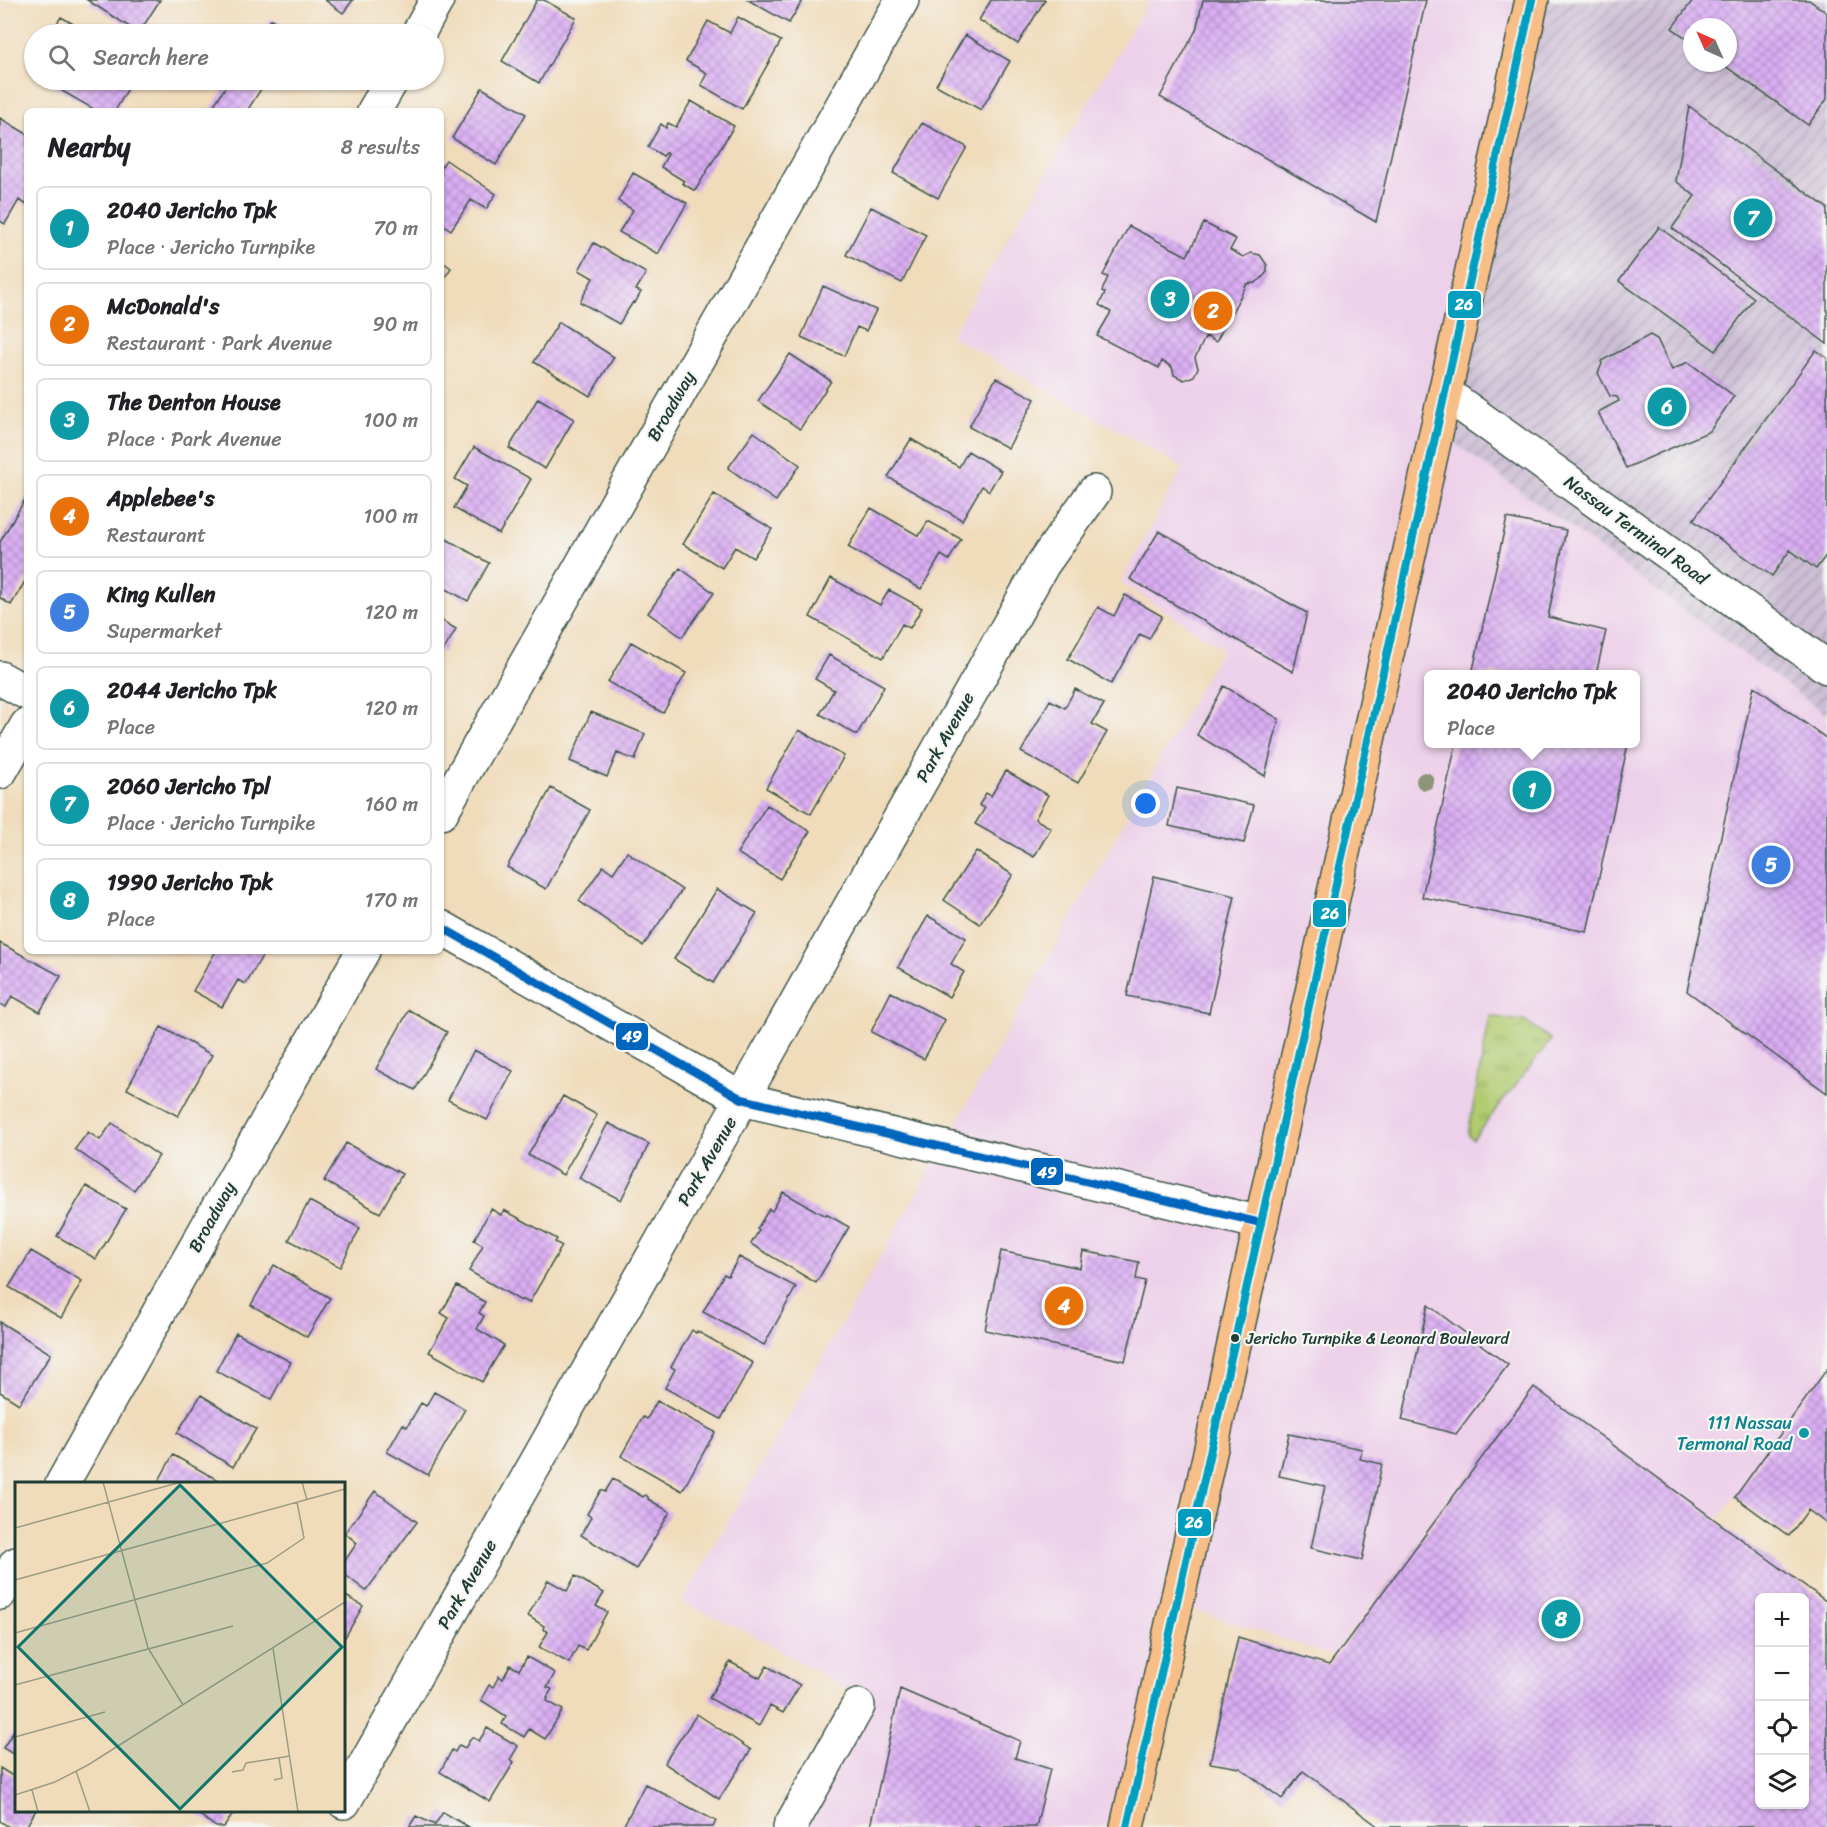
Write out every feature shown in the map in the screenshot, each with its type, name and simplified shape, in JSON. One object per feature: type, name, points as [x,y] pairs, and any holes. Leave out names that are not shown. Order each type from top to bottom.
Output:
[{"type":"main road","points":[[1127,1827],[1532,0]]},
{"type":"street","points":[[424,24],[437,0]]},
{"type":"street","name":"Broadway","points":[[444,808],[902,0]]},
{"type":"street","points":[[376,108],[386,90]]},
{"type":"street","name":"Nassau Terminal Road","points":[[1445,393],[1827,667]]},
{"type":"street","name":"Park Avenue","points":[[345,1800],[1043,564],[1094,492]]},
{"type":"street","points":[[0,678],[24,691]]},
{"type":"street","points":[[0,772],[24,730]]},
{"type":"street","points":[[444,929],[742,1099],[1261,1223]]},
{"type":"street","name":"Broadway","points":[[63,1482],[361,954]]},
{"type":"street","points":[[0,1593],[15,1566]]},
{"type":"street","points":[[790,1827],[858,1707]]},
{"type":"street","points":[[329,1827],[338,1812]]},
{"type":"shaded area","points":[[1149,0],[1532,0],[1437,430],[1827,715],[1827,1369],[1717,1521],[1534,1387],[1333,1656],[1177,1604],[1127,1827],[799,1827],[867,1701],[755,1636],[682,1602],[929,1172],[1222,648],[1121,582],[1183,467],[951,336]]},
{"type":"shaded area","points":[[1532,0],[1827,0],[1827,715],[1437,430]]},
{"type":"green space","points":[[1490,1016],[1527,1022],[1551,1040],[1473,1139],[1468,1134]]},
{"type":"building","points":[[87,0],[160,0],[145,24],[125,24]]},
{"type":"building","points":[[325,0],[353,0],[343,13]]},
{"type":"building","points":[[537,0],[544,0],[576,18],[539,83],[502,61]]},
{"type":"building","points":[[748,0],[803,0],[789,23]]},
{"type":"building","points":[[991,0],[1045,0],[1018,44],[979,20]]},
{"type":"building","points":[[1203,0],[1426,0],[1376,222],[1160,97],[1196,30]]},
{"type":"building","points":[[1693,0],[1809,0],[1827,13],[1827,99],[1808,125],[1734,72],[1737,72],[1737,18],[1683,18],[1683,36],[1672,28]]},
{"type":"building","points":[[61,17],[73,24],[56,24]]},
{"type":"building","points":[[738,17],[781,41],[742,109],[701,85],[707,73],[686,61],[708,21],[730,33]]},
{"type":"building","points":[[271,19],[279,24],[268,24]]},
{"type":"building","points":[[965,35],[1010,61],[981,110],[936,85]]},
{"type":"building","points":[[482,88],[526,114],[496,165],[452,138]]},
{"type":"building","points":[[60,90],[127,90],[117,108],[92,108]]},
{"type":"building","points":[[224,90],[260,90],[249,108],[212,108]]},
{"type":"building","points":[[691,101],[734,126],[695,191],[682,183],[684,181],[661,167],[668,154],[663,156],[648,147],[661,124],[666,128],[668,123],[676,127]]},
{"type":"building","points":[[1689,106],[1827,208],[1827,344],[1672,228],[1695,196],[1676,181]]},
{"type":"building","points":[[0,118],[24,132],[24,203],[19,200],[5,224],[0,221]]},
{"type":"building","points":[[922,123],[967,147],[938,198],[893,173]]},
{"type":"building","points":[[446,160],[496,194],[486,209],[471,200],[451,230],[444,225],[444,163]]},
{"type":"building","points":[[633,173],[687,203],[658,254],[619,232],[633,210],[618,201]]},
{"type":"building","points":[[871,207],[926,235],[902,283],[846,255]]},
{"type":"building","points":[[1204,223],[1236,239],[1230,250],[1243,257],[1251,253],[1260,255],[1267,265],[1267,272],[1255,283],[1247,284],[1216,342],[1206,336],[1195,358],[1198,368],[1194,376],[1184,380],[1174,375],[1172,367],[1162,361],[1159,368],[1097,336],[1111,312],[1099,305],[1105,293],[1102,291],[1108,277],[1103,275],[1129,226],[1187,256]]},
{"type":"building","points":[[1659,227],[1754,298],[1716,351],[1619,281]]},
{"type":"building","points":[[594,243],[646,273],[636,290],[641,292],[619,324],[580,302],[593,278],[579,270]]},
{"type":"building","points":[[444,263],[451,268],[444,279]]},
{"type":"building","points":[[823,286],[876,310],[866,331],[857,327],[844,356],[801,337]]},
{"type":"building","points":[[559,322],[614,357],[590,396],[534,362]]},
{"type":"building","points":[[1650,335],[1657,339],[1672,370],[1688,362],[1734,396],[1710,431],[1626,468],[1598,412],[1619,401],[1617,397],[1610,396],[1598,373],[1601,361]]},
{"type":"building","points":[[1816,350],[1827,358],[1827,554],[1816,569],[1790,550],[1772,576],[1693,520]]},
{"type":"building","points":[[790,354],[831,381],[800,429],[758,401]]},
{"type":"building","points":[[996,378],[1035,399],[1008,448],[969,427]]},
{"type":"building","points":[[538,398],[574,419],[545,469],[509,448]]},
{"type":"building","points":[[754,432],[800,465],[776,501],[728,468]]},
{"type":"building","points":[[911,439],[959,467],[968,451],[1001,471],[989,491],[982,486],[962,520],[888,477]]},
{"type":"building","points":[[474,447],[531,479],[499,534],[454,508],[467,486],[455,479]]},
{"type":"building","points":[[714,494],[772,529],[753,558],[735,547],[722,568],[683,544]]},
{"type":"building","points":[[24,501],[24,583],[11,605],[0,598],[0,542]]},
{"type":"building","points":[[871,508],[919,536],[928,521],[961,539],[949,560],[941,555],[921,589],[848,547]]},
{"type":"building","points":[[1507,518],[1566,530],[1548,617],[1606,631],[1597,670],[1473,670]]},
{"type":"building","points":[[1159,531],[1307,613],[1293,672],[1130,579]]},
{"type":"building","points":[[444,538],[489,563],[468,601],[444,588]]},
{"type":"building","points":[[680,568],[714,593],[682,637],[648,613]]},
{"type":"building","points":[[831,578],[880,605],[889,590],[922,608],[910,628],[902,624],[883,658],[810,617]]},
{"type":"building","points":[[1125,595],[1162,616],[1149,639],[1140,634],[1111,684],[1068,659],[1098,607],[1114,616]]},
{"type":"building","points":[[444,622],[456,629],[444,650]]},
{"type":"building","points":[[631,642],[686,673],[663,713],[608,682]]},
{"type":"building","points":[[829,655],[884,686],[857,735],[820,714],[834,690],[815,679]]},
{"type":"building","points":[[1224,686],[1279,719],[1265,776],[1197,735]]},
{"type":"building","points":[[1754,686],[1827,739],[1827,1093],[1687,991]]},
{"type":"building","points":[[1075,689],[1104,704],[1092,724],[1107,732],[1078,783],[1021,752],[1050,700],[1065,708]]},
{"type":"building","points":[[591,712],[645,734],[635,760],[617,753],[607,777],[570,761]]},
{"type":"building","points":[[799,730],[844,756],[811,814],[766,788]]},
{"type":"building","points":[[1455,748],[1627,748],[1587,932],[1422,897]]},
{"type":"building","points":[[1006,771],[1048,795],[1035,819],[1051,828],[1034,857],[975,824],[985,808],[979,805],[986,793],[991,796]]},
{"type":"building","points":[[551,788],[590,810],[546,889],[507,867]]},
{"type":"building","points":[[1177,788],[1254,805],[1244,843],[1169,826]]},
{"type":"building","points":[[767,805],[810,831],[780,879],[737,853]]},
{"type":"building","points":[[976,851],[1013,875],[980,924],[944,900]]},
{"type":"building","points":[[627,852],[682,890],[643,946],[579,901],[603,866],[613,873]]},
{"type":"building","points":[[1154,876],[1235,896],[1209,1013],[1127,996]]},
{"type":"building","points":[[717,889],[757,913],[713,983],[674,959]]},
{"type":"building","points":[[928,916],[966,938],[951,964],[964,972],[949,997],[898,967]]},
{"type":"building","points":[[0,943],[61,976],[40,1012],[12,996],[6,1007],[0,1004]]},
{"type":"building","points":[[214,954],[263,954],[246,984],[238,980],[222,1007],[193,991]]},
{"type":"building","points":[[891,992],[945,1020],[924,1059],[871,1032]]},
{"type":"building","points":[[409,1010],[447,1032],[415,1090],[376,1069]]},
{"type":"building","points":[[161,1027],[212,1055],[178,1116],[127,1089]]},
{"type":"building","points":[[474,1050],[513,1071],[487,1120],[448,1100]]},
{"type":"building","points":[[563,1096],[597,1115],[563,1175],[528,1155]]},
{"type":"building","points":[[112,1123],[159,1156],[134,1190],[75,1149],[88,1132],[100,1140]]},
{"type":"building","points":[[608,1123],[649,1144],[621,1200],[579,1178]]},
{"type":"building","points":[[346,1143],[402,1174],[380,1213],[324,1181]]},
{"type":"building","points":[[86,1186],[126,1209],[96,1259],[57,1236]]},
{"type":"building","points":[[783,1192],[849,1227],[816,1283],[751,1244],[769,1209],[772,1211]]},
{"type":"building","points":[[309,1201],[360,1228],[340,1267],[289,1240]]},
{"type":"building","points":[[491,1209],[501,1215],[504,1210],[557,1239],[555,1242],[562,1246],[529,1303],[522,1299],[521,1301],[469,1271],[483,1245],[474,1240]]},
{"type":"building","points":[[31,1251],[82,1281],[61,1318],[9,1287]]},
{"type":"building","points":[[1001,1251],[1080,1268],[1083,1251],[1139,1262],[1136,1279],[1145,1281],[1125,1361],[985,1330]]},
{"type":"building","points":[[739,1257],[796,1287],[764,1345],[703,1312],[724,1274],[728,1276]]},
{"type":"building","points":[[274,1265],[330,1298],[307,1337],[251,1305]]},
{"type":"building","points":[[457,1286],[485,1302],[479,1313],[484,1316],[477,1329],[504,1345],[482,1382],[429,1352],[449,1318],[441,1313]]},
{"type":"building","points":[[1428,1305],[1508,1365],[1456,1434],[1402,1420]]},
{"type":"building","points":[[0,1322],[51,1354],[19,1404],[0,1392]]},
{"type":"building","points":[[692,1330],[753,1363],[721,1419],[665,1388],[675,1369],[671,1367]]},
{"type":"building","points":[[236,1333],[291,1362],[271,1399],[216,1371]]},
{"type":"building","name":"111 Nassau Termonal Road","points":[[1827,1369],[1827,1524],[1808,1510],[1789,1536],[1735,1497]]},
{"type":"building","points":[[1534,1387],[1827,1602],[1827,1827],[1379,1827],[1303,1771],[1282,1799],[1240,1768],[1210,1763],[1238,1637],[1329,1665]]},
{"type":"building","points":[[434,1392],[465,1409],[428,1475],[387,1452],[403,1424],[407,1427],[421,1403],[426,1406]]},
{"type":"building","points":[[201,1395],[256,1429],[233,1467],[177,1433]]},
{"type":"building","points":[[657,1401],[715,1432],[682,1491],[621,1456],[643,1417],[647,1419]]},
{"type":"building","points":[[1289,1434],[1362,1449],[1360,1459],[1382,1464],[1362,1560],[1311,1548],[1325,1486],[1279,1476]]},
{"type":"building","points":[[173,1455],[221,1482],[158,1482]]},
{"type":"building","points":[[613,1479],[643,1497],[645,1495],[670,1512],[636,1569],[581,1535],[591,1517],[587,1514],[601,1490],[605,1492]]},
{"type":"building","points":[[375,1491],[417,1522],[366,1591],[345,1575],[345,1561],[357,1543],[345,1533]]},
{"type":"building","points":[[575,1576],[604,1593],[596,1606],[607,1612],[586,1650],[578,1646],[569,1663],[539,1647],[548,1632],[543,1629],[544,1626],[528,1616],[548,1580],[567,1591]]},
{"type":"building","points":[[345,1596],[363,1606],[345,1637]]},
{"type":"building","points":[[527,1657],[555,1673],[547,1687],[552,1689],[547,1701],[563,1710],[545,1739],[529,1729],[524,1737],[502,1724],[506,1716],[481,1700],[489,1685],[493,1687],[499,1676],[503,1679],[510,1665],[519,1670]]},
{"type":"building","points":[[730,1662],[760,1678],[767,1666],[800,1685],[783,1713],[770,1706],[759,1726],[709,1698]]},
{"type":"building","points":[[900,1689],[1020,1741],[1015,1758],[1050,1769],[1036,1827],[870,1827]]},
{"type":"building","points":[[697,1714],[751,1750],[719,1799],[664,1763]]},
{"type":"building","points":[[487,1728],[518,1746],[510,1760],[514,1762],[490,1802],[440,1772],[452,1750],[455,1752],[459,1745],[465,1748],[472,1737],[479,1741]]},
{"type":"building","points":[[15,1729],[15,1755],[3,1748]]},
{"type":"building","points":[[0,1768],[15,1777],[15,1812],[35,1812],[26,1827],[9,1827],[0,1821]]},
{"type":"building","points":[[645,1784],[716,1821],[713,1827],[623,1827]]},
{"type":"building","points":[[196,1812],[235,1812],[224,1827],[216,1827]]},
{"type":"building","points":[[443,1812],[469,1827],[409,1827],[416,1816],[435,1825]]},
{"type":"transit line","name":"26","points":[[1127,1827],[1532,0]]},
{"type":"transit line","name":"49","points":[[444,929],[742,1099],[1261,1223]]},
{"type":"place","name":"2060 Jericho Tpl","points":[[1753,218]]},
{"type":"place","name":"The Denton House","points":[[1170,299]]},
{"type":"place","name":"McDonald's","points":[[1213,311]]},
{"type":"place","name":"2044 Jericho Tpk","points":[[1667,407]]},
{"type":"place","name":"2040 Jericho Tpk","points":[[1532,790]]},
{"type":"place","name":"King Kullen","points":[[1771,865]]},
{"type":"place","name":"Applebee's","points":[[1064,1306]]},
{"type":"place","name":"Jericho Turnpike & Leonard Boulevard","points":[[1235,1338]]},
{"type":"place","name":"111 Nassau Termonal Road","points":[[1804,1433]]},
{"type":"place","name":"1990 Jericho Tpk","points":[[1561,1619]]}]
